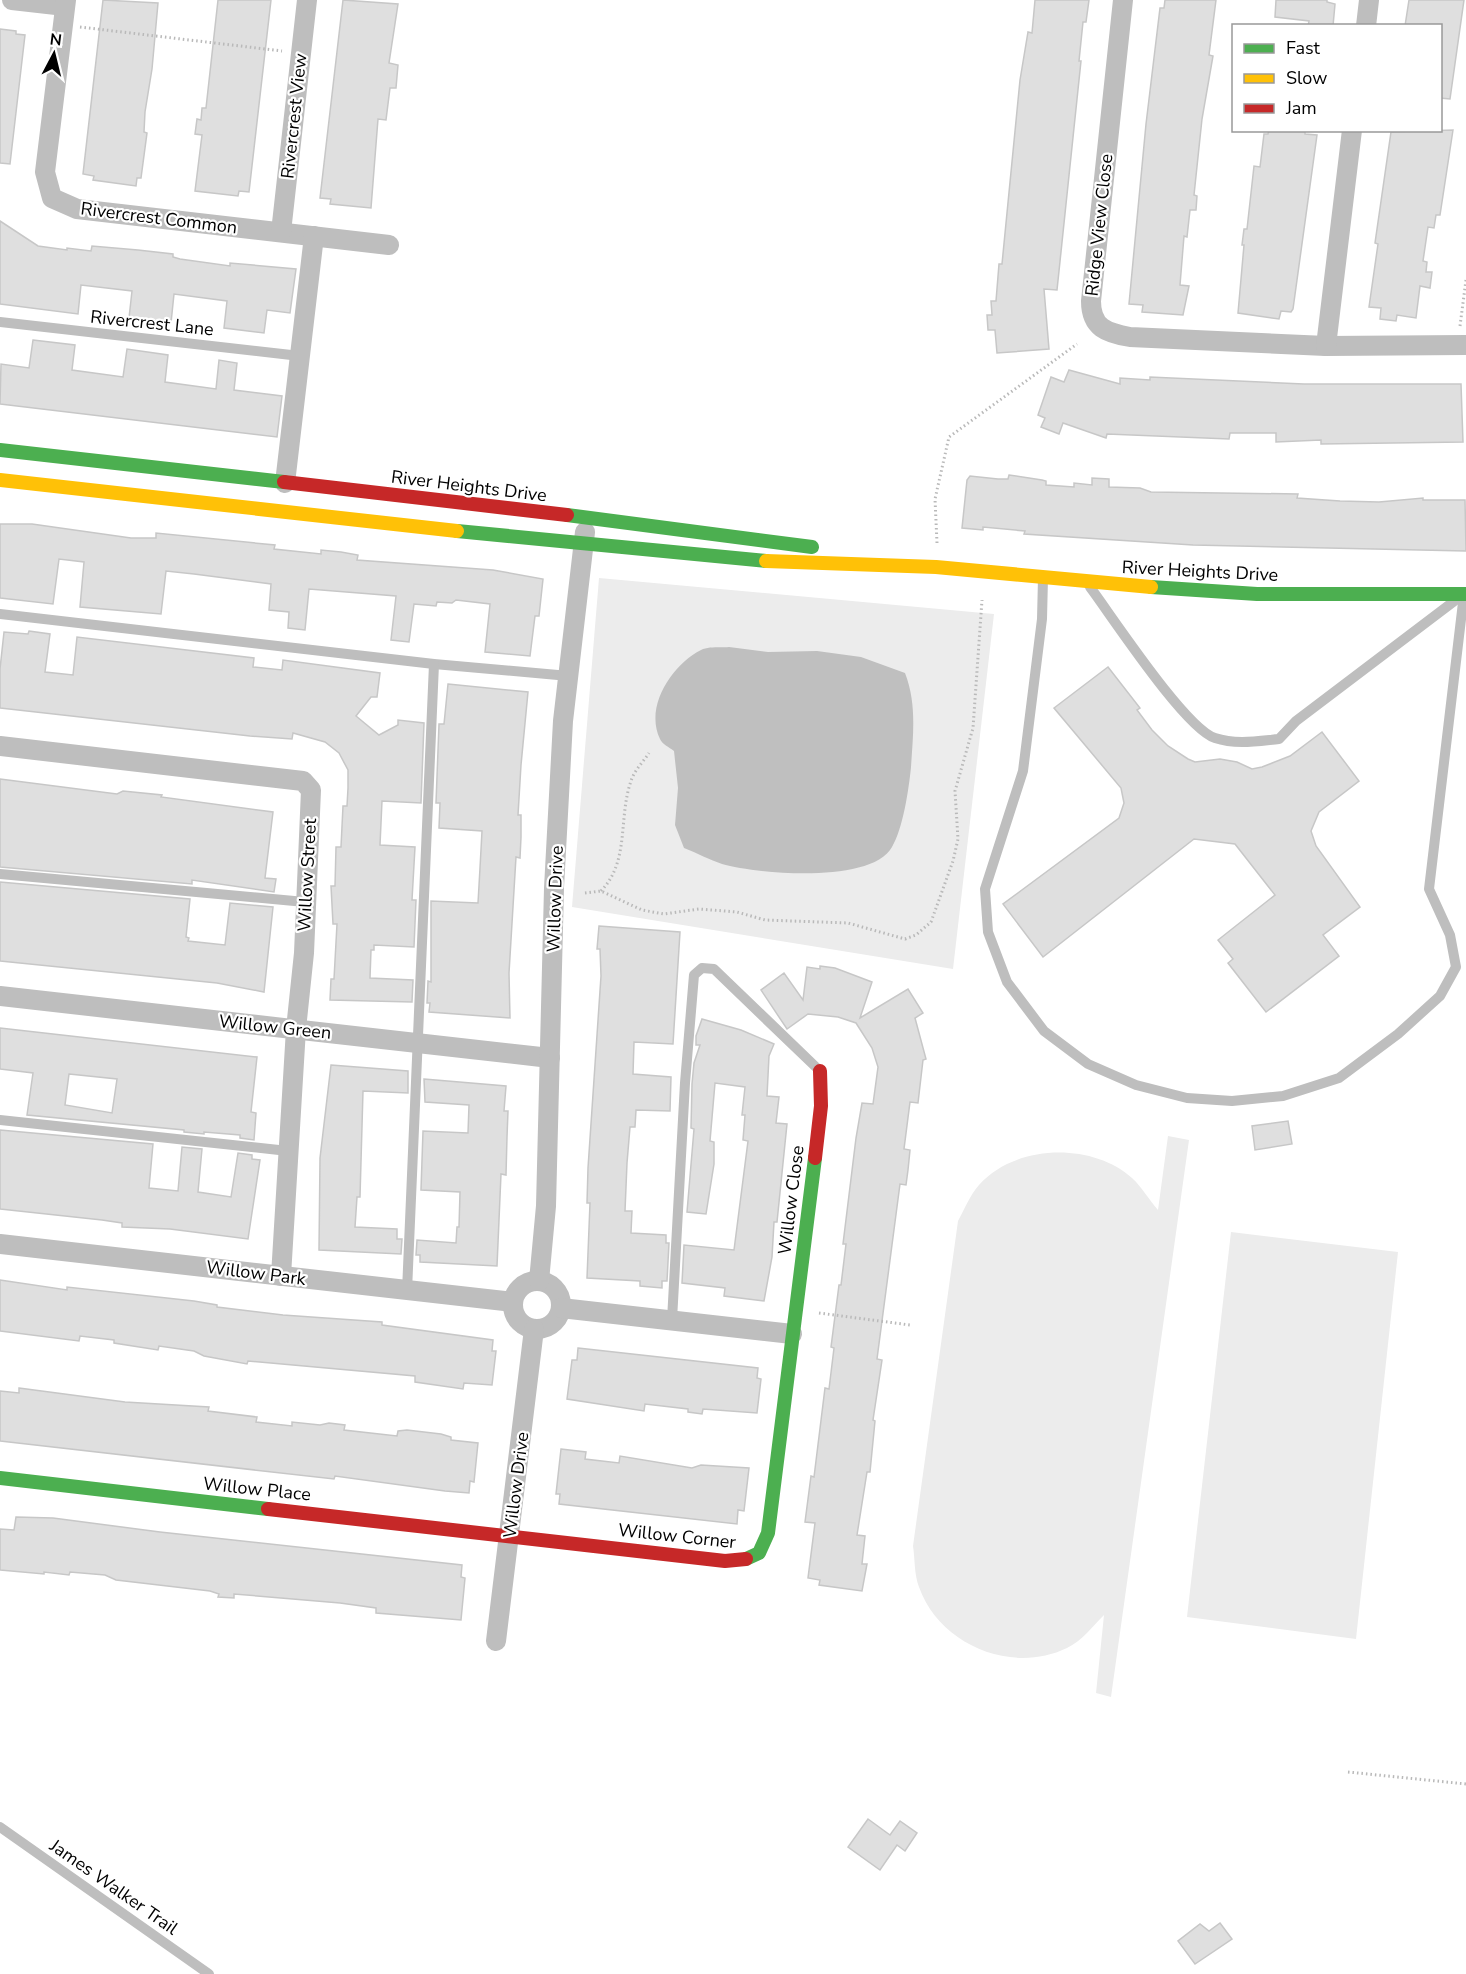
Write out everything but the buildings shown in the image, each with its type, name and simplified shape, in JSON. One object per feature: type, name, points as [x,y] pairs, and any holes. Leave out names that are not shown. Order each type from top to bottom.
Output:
[{"type":"street","points":[[12,0],[65,3]]},
{"type":"street","name":"Rivercrest View","points":[[281,232],[307,0]]},
{"type":"street","name":"Ridge View Close","points":[[1123,0],[1090,301],[1094,319],[1099,327],[1107,333],[1131,337],[1326,346],[1463,338]]},
{"type":"street","points":[[1366,24],[1369,0]]},
{"type":"street","name":"Rivercrest Common","points":[[65,3],[45,172],[52,198],[77,209],[389,245]]},
{"type":"street","points":[[1326,346],[1352,132]]},
{"type":"street","points":[[285,483],[314,236]]},
{"type":"street","name":"River Heights Drive","points":[[0,450],[666,526],[932,567],[1043,578],[1257,594],[1465,594]]},
{"type":"street","name":"River Heights Drive","points":[[0,480],[584,545],[800,564],[932,567]]},
{"type":"street","name":"Willow Drive","points":[[539,1281],[546,1206],[554,888],[563,721],[587,518]]},
{"type":"street","name":"Willow Street","points":[[0,746],[303,781],[310,790],[304,953],[296,1029],[281,1276]]},
{"type":"street","name":"Willow Green","points":[[0,996],[550,1058]]},
{"type":"street","name":"Willow Close","points":[[792,1334],[821,1106],[820,1071]]},
{"type":"street","name":"Willow Park","points":[[0,1244],[513,1302]]},
{"type":"street","points":[[539,1281],[547,1283],[558,1293],[561,1308],[555,1322],[534,1329],[518,1321],[513,1302],[518,1290],[524,1285],[539,1281]]},
{"type":"street","points":[[561,1308],[792,1334]]},
{"type":"street","name":"Willow Drive","points":[[496,1641],[534,1329]]},
{"type":"street","name":"Willow Corner","points":[[510,1535],[725,1561],[747,1560],[757,1556],[764,1549],[768,1533],[792,1334]]},
{"type":"street","name":"Willow Place","points":[[0,1478],[510,1535]]},
{"type":"lane","name":"Rivercrest Lane","points":[[0,322],[300,356]]},
{"type":"lane","points":[[1043,578],[1042,619],[1023,771],[985,889],[988,932],[1007,982],[1044,1031],[1088,1064],[1136,1085],[1176,1096],[1232,1101],[1283,1096],[1339,1078],[1398,1034],[1440,996],[1456,967],[1450,935],[1429,889],[1465,594]]},
{"type":"lane","points":[[1086,582],[1186,716],[1214,738],[1242,742],[1279,739],[1296,721],[1465,594]]},
{"type":"lane","points":[[0,615],[434,664],[569,676]]},
{"type":"lane","points":[[407,1291],[434,664]]},
{"type":"lane","points":[[0,874],[305,902]]},
{"type":"lane","points":[[672,1320],[685,1083],[694,975],[702,968],[714,969],[820,1071]]},
{"type":"lane","points":[[0,1120],[288,1151]]},
{"type":"lane","name":"James Walker Trail","points":[[0,1827],[208,1974]]},
{"type":"path","points":[[78,27],[285,51]]},
{"type":"path","points":[[1463,338],[1466,280]]},
{"type":"path","points":[[937,543],[935,499],[950,437],[1077,344]]},
{"type":"path","points":[[585,893],[602,891],[642,910],[664,914],[699,909],[737,912],[765,920],[848,923],[905,939],[916,935],[931,922],[953,861],[958,839],[955,791],[973,728],[982,600]]},
{"type":"path","points":[[602,891],[613,879],[620,856],[631,780],[649,753]]},
{"type":"path","points":[[812,1312],[910,1325]]},
{"type":"path","points":[[1348,1772],[1466,1784]]},
{"type":"shaded area","points":[[599,578],[994,614],[953,969],[572,907]]},
{"type":"shaded area","points":[[729,647],[768,652],[817,651],[861,657],[905,673],[911,696],[913,720],[909,786],[896,839],[892,847],[880,859],[862,867],[839,871],[786,873],[722,864],[684,848],[675,825],[678,788],[674,751],[661,741],[656,726],[656,713],[664,687],[681,665],[701,650]]},
{"type":"shaded area","points":[[1168,1136],[1189,1140],[1111,1697],[1096,1693],[1104,1615],[1073,1645],[1045,1655],[1023,1658],[1001,1656],[980,1649],[960,1638],[943,1624],[929,1607],[917,1582],[913,1546],[958,1221],[973,1193],[994,1171],[1012,1162],[1033,1155],[1076,1154],[1096,1158],[1115,1166],[1136,1182],[1158,1210]]},
{"type":"shaded area","points":[[1231,1232],[1398,1252],[1356,1639],[1187,1617]]},
{"type":"traffic: fast","points":[[0,450],[284,482]]},
{"type":"traffic: fast","points":[[567,515],[812,547]]},
{"type":"traffic: fast","points":[[457,531],[766,561]]},
{"type":"traffic: fast","points":[[1151,587],[1257,594],[1466,594]]},
{"type":"traffic: fast","points":[[746,1559],[759,1553],[768,1533],[815,1158]]},
{"type":"traffic: fast","points":[[0,1478],[268,1509]]},
{"type":"traffic: slow","points":[[0,480],[457,531]]},
{"type":"traffic: slow","points":[[766,561],[936,567],[1151,587]]},
{"type":"traffic: jam","points":[[284,482],[567,515]]},
{"type":"traffic: jam","points":[[815,1158],[821,1106],[820,1071]]},
{"type":"traffic: jam","points":[[268,1509],[725,1561],[746,1559]]}]
